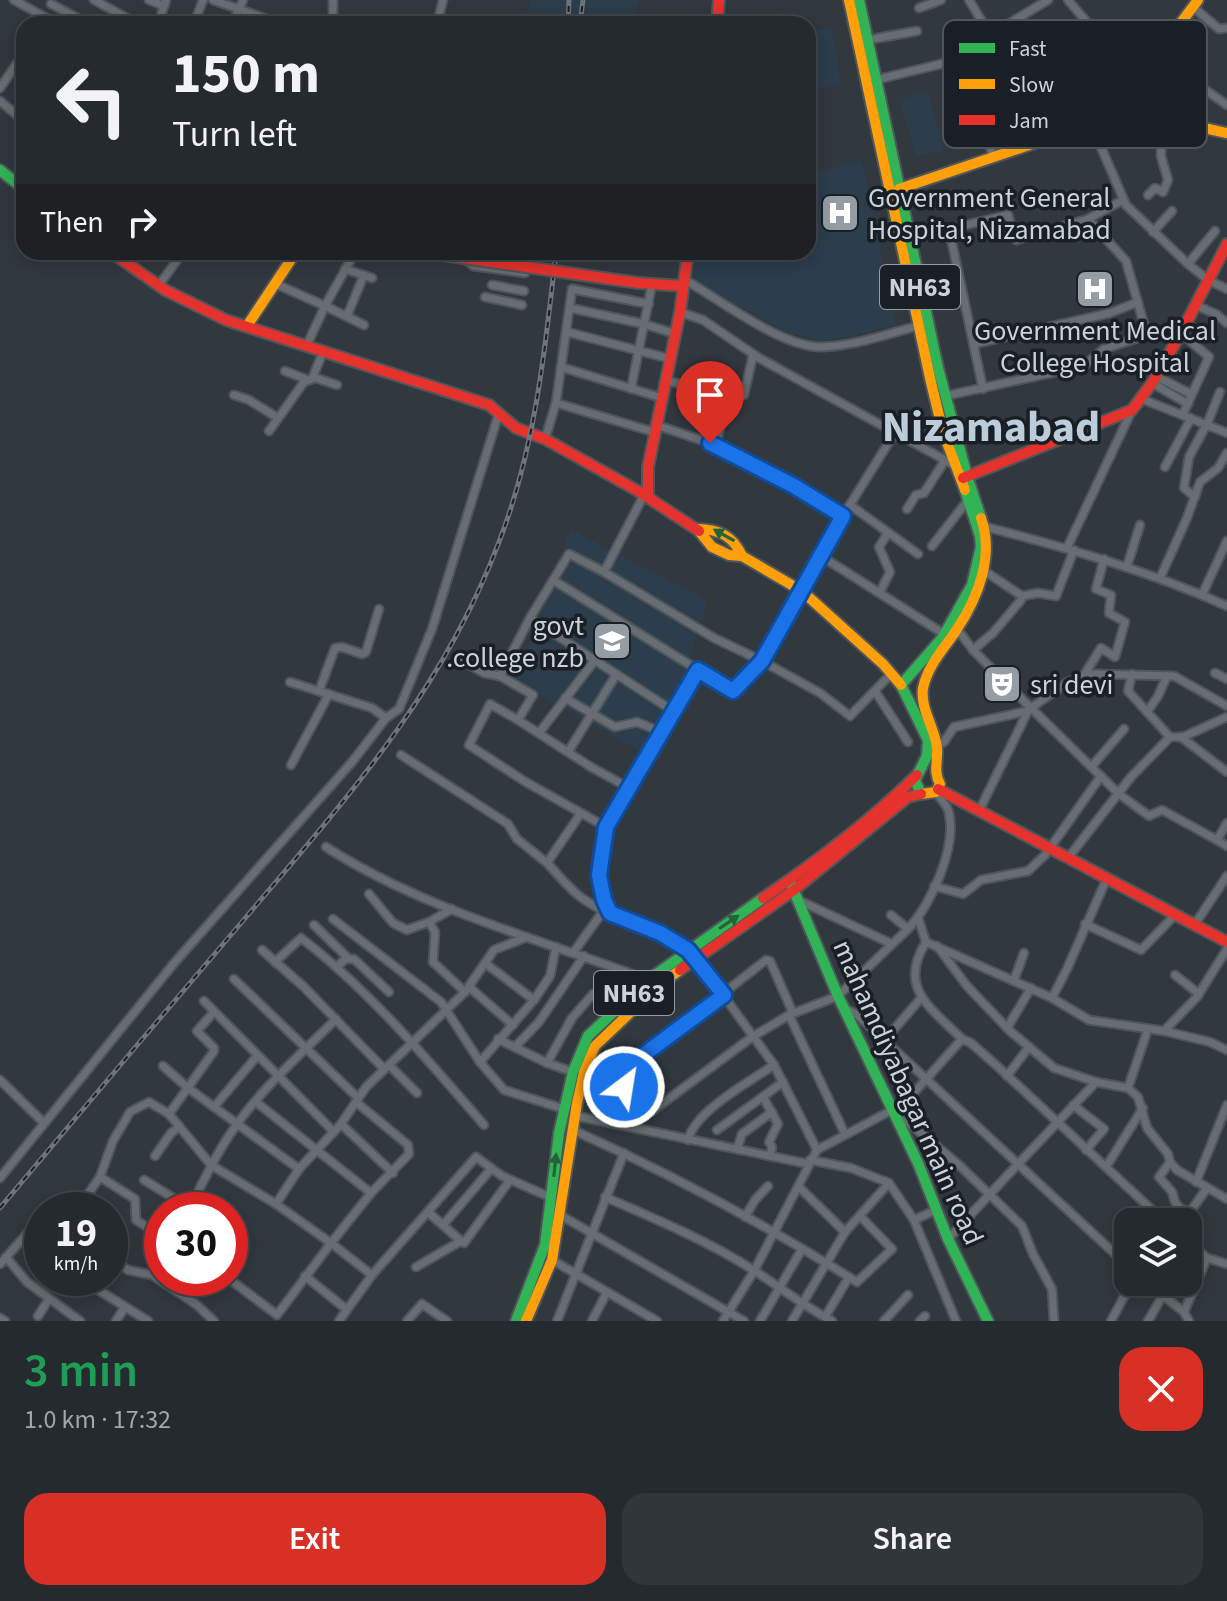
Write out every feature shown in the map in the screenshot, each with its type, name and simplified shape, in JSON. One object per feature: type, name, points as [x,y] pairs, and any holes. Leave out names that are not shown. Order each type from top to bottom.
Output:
[{"type":"main road","name":"NH63","points":[[849,0],[919,326],[957,470],[978,526],[981,547],[970,588],[958,614],[909,675],[904,690]]},
{"type":"main road","name":"NH63","points":[[859,0],[945,396],[957,470],[986,527],[988,545],[975,598],[933,661],[923,689]]},
{"type":"main road","points":[[1182,20],[1194,3]]},
{"type":"main road","points":[[1207,129],[1227,133]]},
{"type":"main road","points":[[899,189],[1020,148]]},
{"type":"main road","points":[[0,170],[16,183]]},
{"type":"main road","points":[[957,470],[1132,410],[1142,399],[1181,333],[1208,280],[1224,257],[1227,244]]},
{"type":"main road","points":[[123,260],[159,285],[204,310],[306,347],[489,405],[516,428],[545,439],[646,497],[697,529],[712,547],[729,555],[742,556],[802,591],[891,674],[904,690],[933,747]]},
{"type":"main road","points":[[247,326],[291,260]]},
{"type":"main road","points":[[477,260],[639,283],[684,282]]},
{"type":"main road","points":[[646,497],[648,467],[676,334],[687,260]]},
{"type":"main road","points":[[697,529],[712,529],[731,538],[737,543],[742,556]]},
{"type":"main road","points":[[909,675],[921,678],[935,774]]},
{"type":"main road","points":[[904,690],[916,696],[923,689]]},
{"type":"main road","name":"NH63","points":[[921,794],[915,780],[933,747]]},
{"type":"main road","points":[[919,773],[933,771],[940,779],[937,791],[1227,942]]},
{"type":"main road","name":"NH63","points":[[516,1321],[545,1245],[559,1133],[573,1072],[588,1036],[648,980],[688,950],[794,891],[919,773]]},
{"type":"main road","name":"NH63","points":[[526,1321],[552,1260],[584,1072],[595,1046],[659,985],[794,891],[908,797],[937,791]]},
{"type":"main road","name":"mahamdiyabagar main road","points":[[794,891],[843,1008],[918,1163],[948,1239],[988,1321]]},
{"type":"street","points":[[14,0],[37,16]]},
{"type":"street","points":[[94,0],[123,16]]},
{"type":"street","points":[[149,0],[165,3]]},
{"type":"street","points":[[213,0],[241,4],[265,16]]},
{"type":"street","points":[[919,8],[941,0]]},
{"type":"street","points":[[969,0],[981,20]]},
{"type":"street","points":[[1015,20],[1048,0]]},
{"type":"street","points":[[1068,0],[1085,20]]},
{"type":"street","points":[[52,2],[76,16]]},
{"type":"street","points":[[1194,3],[1219,29],[1227,28]]},
{"type":"street","points":[[867,40],[917,31]]},
{"type":"street","points":[[875,80],[933,68],[943,63]]},
{"type":"street","points":[[0,88],[16,65]]},
{"type":"street","points":[[1207,91],[1227,105]]},
{"type":"street","points":[[0,101],[16,114]]},
{"type":"street","points":[[991,148],[993,157]]},
{"type":"street","points":[[1101,148],[1123,200],[1188,264],[1208,280],[1227,289]]},
{"type":"street","points":[[1148,195],[1155,188],[1163,192],[1168,180],[1161,148]]},
{"type":"street","points":[[908,233],[949,229],[1008,215],[1016,240],[1088,219],[1123,200]]},
{"type":"street","points":[[1153,232],[1172,211]]},
{"type":"street","points":[[945,396],[1083,366],[1104,349],[1147,335],[1126,261],[1088,219]]},
{"type":"street","points":[[949,229],[983,389]]},
{"type":"street","points":[[1188,264],[1215,231]]},
{"type":"street","points":[[159,285],[177,260]]},
{"type":"street","points":[[306,347],[350,260]]},
{"type":"street","points":[[467,260],[473,266],[525,273]]},
{"type":"street","points":[[345,269],[368,276],[347,316]]},
{"type":"street","points":[[684,282],[769,330],[803,345],[846,344],[919,326]]},
{"type":"street","points":[[276,284],[364,325]]},
{"type":"street","points":[[631,389],[652,284]]},
{"type":"street","points":[[492,285],[524,291]]},
{"type":"street","points":[[545,439],[556,403],[572,289],[649,304]]},
{"type":"street","points":[[485,297],[522,305]]},
{"type":"street","points":[[974,344],[1110,313],[1138,302]]},
{"type":"street","points":[[1195,305],[1227,323]]},
{"type":"street","points":[[570,308],[676,334]]},
{"type":"street","points":[[680,312],[703,320],[753,355],[957,470],[924,493],[916,495],[907,509]]},
{"type":"street","points":[[567,332],[671,359]]},
{"type":"street","points":[[1165,467],[1187,416],[1191,394],[1209,357],[1181,333]]},
{"type":"street","points":[[269,431],[304,382],[310,379],[323,352]]},
{"type":"street","points":[[666,381],[744,395],[753,355]]},
{"type":"street","points":[[561,367],[662,398]]},
{"type":"street","points":[[285,371],[337,385]]},
{"type":"street","points":[[1153,379],[1191,394]]},
{"type":"street","points":[[1153,379],[1188,404]]},
{"type":"street","points":[[716,446],[727,392]]},
{"type":"street","points":[[1195,497],[1184,488],[1188,459],[1220,392]]},
{"type":"street","points":[[234,395],[249,400],[278,418]]},
{"type":"street","points":[[1142,399],[1227,433]]},
{"type":"street","points":[[556,403],[716,446],[794,486],[843,516]]},
{"type":"street","points":[[983,570],[1022,596],[1038,593],[1056,596],[1070,549],[1132,410]]},
{"type":"street","points":[[0,1178],[175,962],[352,762],[386,718],[401,706],[432,629],[499,413]]},
{"type":"street","points":[[553,580],[733,691],[762,661],[843,516],[894,434]]},
{"type":"street","points":[[1160,578],[1200,482],[1218,468],[1227,453]]},
{"type":"street","points":[[604,572],[646,497]]},
{"type":"street","points":[[932,546],[968,500]]},
{"type":"street","points":[[850,505],[918,554]]},
{"type":"street","points":[[1127,566],[1140,525]]},
{"type":"street","points":[[986,527],[1127,566],[1227,606]]},
{"type":"street","points":[[880,592],[890,572],[879,547],[888,533]]},
{"type":"street","points":[[1202,595],[1227,541]]},
{"type":"street","points":[[500,676],[530,618],[571,554],[714,638],[820,693],[849,716],[891,674]]},
{"type":"street","points":[[821,556],[944,634]]},
{"type":"street","points":[[1084,675],[1101,648],[1115,657],[1125,622],[1109,613],[1111,595],[1096,589],[1104,559]]},
{"type":"street","points":[[973,650],[993,633],[1022,596]]},
{"type":"street","points":[[319,691],[335,648],[342,647],[362,654],[366,652],[379,609]]},
{"type":"street","points":[[530,618],[673,711]]},
{"type":"street","points":[[957,629],[1030,710],[1119,794],[1149,816],[1162,810],[1227,846]]},
{"type":"street","points":[[539,733],[595,660]]},
{"type":"street","points":[[463,661],[484,673],[500,676],[533,695],[518,720]]},
{"type":"street","points":[[607,912],[599,875],[606,827],[698,670]]},
{"type":"street","points":[[1215,673],[1227,679]]},
{"type":"street","points":[[1132,674],[1128,691],[1170,737]]},
{"type":"street","points":[[568,752],[616,675]]},
{"type":"street","points":[[933,747],[944,742],[954,727],[1030,710],[1068,682],[1084,675],[1174,676],[1227,706]]},
{"type":"street","points":[[1147,712],[1167,676]]},
{"type":"street","points":[[290,682],[372,708],[386,718]]},
{"type":"street","points":[[875,691],[908,742]]},
{"type":"street","points":[[291,765],[329,694]]},
{"type":"street","points":[[565,698],[615,727],[637,722],[661,732]]},
{"type":"street","points":[[606,827],[469,745],[490,704],[629,788]]},
{"type":"street","points":[[979,811],[1030,710]]},
{"type":"street","points":[[1068,858],[1131,777],[1170,737],[1181,737],[1227,717]]},
{"type":"street","points":[[1092,766],[1124,729]]},
{"type":"street","points":[[1181,737],[1227,772]]},
{"type":"street","points":[[401,755],[508,824],[517,839],[547,863],[581,898],[660,933],[688,950],[774,1065],[817,1150]]},
{"type":"street","points":[[934,886],[963,894],[981,880],[1028,871],[1050,848],[1101,776]]},
{"type":"street","points":[[845,1134],[791,1014],[768,960],[630,1066],[621,1106],[628,1111],[651,1112],[752,1037],[791,1014],[838,996],[908,929],[918,918],[951,846],[949,811],[937,791]]},
{"type":"street","points":[[547,863],[581,813]]},
{"type":"street","points":[[1217,840],[1227,823]]},
{"type":"street","points":[[326,847],[408,891],[648,980]]},
{"type":"street","points":[[1195,924],[1227,876]]},
{"type":"street","points":[[1052,998],[1107,878]]},
{"type":"street","points":[[794,891],[892,944]]},
{"type":"street","points":[[369,894],[397,926],[407,930],[452,909]]},
{"type":"street","points":[[573,953],[607,912]]},
{"type":"street","points":[[891,915],[908,929]]},
{"type":"street","points":[[1085,924],[1141,950],[1174,916]]},
{"type":"street","points":[[918,918],[926,942]]},
{"type":"street","points":[[333,919],[431,993],[447,1010],[498,1086],[564,1109]]},
{"type":"street","points":[[429,922],[435,932],[433,962],[513,1025]]},
{"type":"street","points":[[314,925],[389,992]]},
{"type":"street","points":[[276,1204],[299,1169],[341,1124],[357,1100],[467,990],[494,950],[527,937]]},
{"type":"street","points":[[275,962],[301,938],[338,966],[412,1042],[484,1125]]},
{"type":"street","points":[[926,942],[1052,998],[1089,1020],[1164,1031],[1210,1042],[1227,1050]]},
{"type":"street","points":[[926,942],[918,954],[914,971],[922,997],[962,1039],[971,1043],[1150,1208]]},
{"type":"street","points":[[937,946],[967,986],[1007,1028],[1054,1068],[1096,1082],[1128,1088],[1143,1107],[1147,1128],[1177,1170],[1227,1199]]},
{"type":"street","points":[[480,1062],[534,1000],[550,976],[556,947]]},
{"type":"street","points":[[1164,1031],[1199,994],[1227,949]]},
{"type":"street","points":[[262,950],[417,1093]]},
{"type":"street","points":[[1014,980],[1024,953]]},
{"type":"street","points":[[515,1047],[539,1022],[584,956]]},
{"type":"street","points":[[338,966],[348,958]]},
{"type":"street","points":[[485,963],[534,1000]]},
{"type":"street","points":[[1175,975],[1199,994]]},
{"type":"street","points":[[234,979],[410,1148],[409,1154],[371,1193],[277,1315]]},
{"type":"street","points":[[1007,1028],[1031,988]]},
{"type":"street","points":[[547,1063],[572,1018],[593,994]]},
{"type":"street","points":[[884,1041],[922,997]]},
{"type":"street","points":[[204,1001],[333,1131]]},
{"type":"street","points":[[843,1008],[856,1014],[1114,1253]]},
{"type":"street","points":[[169,1114],[214,1051],[197,1030],[214,1012]]},
{"type":"street","points":[[199,1192],[211,1165],[237,1124],[278,1077],[336,1019]]},
{"type":"street","points":[[1128,1088],[1148,1029]]},
{"type":"street","points":[[498,1039],[573,1072]]},
{"type":"street","points":[[725,1317],[775,1233],[817,1150],[845,1134],[894,1115],[962,1039]]},
{"type":"street","points":[[1007,1076],[1029,1047]]},
{"type":"street","points":[[214,1107],[257,1056]]},
{"type":"street","points":[[688,1140],[694,1124],[705,1114],[774,1065]]},
{"type":"street","points":[[163,1066],[188,1088],[299,1169]]},
{"type":"street","points":[[0,1080],[44,1123]]},
{"type":"street","points":[[717,1130],[783,1082]]},
{"type":"street","points":[[948,1239],[1096,1082]]},
{"type":"street","points":[[763,1097],[778,1126],[769,1142],[772,1147],[770,1156]]},
{"type":"street","points":[[90,1192],[100,1177],[113,1141],[130,1112],[149,1102],[169,1114],[211,1165],[276,1204],[372,1275]]},
{"type":"street","points":[[256,1102],[371,1193]]},
{"type":"street","points":[[1073,1105],[1104,1129],[1086,1150]]},
{"type":"street","points":[[1196,1182],[1227,1105]]},
{"type":"street","points":[[1106,1167],[1143,1107]]},
{"type":"street","points":[[737,1149],[742,1134],[772,1112]]},
{"type":"street","points":[[894,1115],[927,1138],[1022,1226],[1052,1289],[1054,1321]]},
{"type":"street","points":[[576,1116],[770,1156],[851,1168],[889,1183],[914,1220],[956,1321]]},
{"type":"street","points":[[341,1124],[393,1173]]},
{"type":"street","points":[[155,1156],[179,1127]]},
{"type":"street","points":[[573,1130],[624,1153],[775,1233],[857,1282],[892,1249],[860,1216]]},
{"type":"street","points":[[557,1321],[624,1153]]},
{"type":"street","points":[[339,1321],[372,1275],[476,1157],[510,1180],[552,1198]]},
{"type":"street","points":[[1170,1162],[1160,1173],[1159,1180],[1172,1192],[1180,1208]]},
{"type":"street","points":[[443,1225],[491,1169]]},
{"type":"street","points":[[100,1177],[135,1199],[136,1220],[144,1225]]},
{"type":"street","points":[[144,1180],[164,1192]]},
{"type":"street","points":[[416,1267],[461,1241],[464,1243],[510,1180]]},
{"type":"street","points":[[792,1321],[845,1232],[889,1183]]},
{"type":"street","points":[[745,1217],[768,1186]]},
{"type":"street","points":[[799,1187],[845,1232]]},
{"type":"street","points":[[1194,1208],[1207,1188]]},
{"type":"street","points":[[605,1197],[667,1224],[754,1271],[801,1304],[829,1319],[849,1277]]},
{"type":"street","points":[[914,1220],[936,1210]]},
{"type":"street","points":[[429,1213],[461,1241]]},
{"type":"street","points":[[560,1215],[725,1317],[744,1321]]},
{"type":"street","points":[[24,1237],[3,1261],[80,1321]]},
{"type":"street","points":[[760,1321],[802,1249]]},
{"type":"street","points":[[1202,1254],[1227,1264]]},
{"type":"street","points":[[1176,1321],[1207,1258]]},
{"type":"street","points":[[552,1260],[657,1321]]},
{"type":"street","points":[[128,1270],[152,1275],[197,1305],[214,1321]]},
{"type":"street","points":[[305,1276],[346,1309]]},
{"type":"street","points":[[592,1321],[607,1292]]},
{"type":"street","points":[[248,1293],[285,1321]]},
{"type":"street","points":[[884,1321],[908,1295]]},
{"type":"street","points":[[108,1296],[148,1321]]},
{"type":"street","points":[[1111,1321],[1124,1296]]},
{"type":"street","points":[[1148,1321],[1162,1296]]},
{"type":"street","points":[[1164,1296],[1189,1321]]},
{"type":"street","points":[[38,1316],[49,1299]]},
{"type":"street","points":[[407,1321],[422,1304],[447,1321]]},
{"type":"street","points":[[116,1321],[125,1307]]},
{"type":"shaded area","points":[[529,0],[640,0],[633,16],[527,16]]},
{"type":"shaded area","points":[[832,28],[841,84],[816,89],[816,29]]},
{"type":"shaded area","points":[[928,91],[944,151],[915,156],[900,99]]},
{"type":"shaded area","name":"Government General Hospital, Nizamabad","points":[[862,160],[896,324],[824,341],[784,331],[692,280],[695,260],[816,260],[816,172]]},
{"type":"shaded area","name":"govt .college nzb","points":[[570,529],[708,600],[673,711],[646,754],[515,682]]},
{"type":"railway","points":[[568,16],[569,0]]},
{"type":"railway","points":[[581,16],[583,0]]},
{"type":"railway","points":[[0,1208],[356,785],[390,740],[450,647],[499,542],[522,471],[543,363],[555,260]]},
{"type":"traffic: fast","points":[[859,0],[938,368],[981,518]]},
{"type":"traffic: fast","points":[[0,170],[16,183]]},
{"type":"traffic: fast","points":[[921,794],[915,780],[927,756],[928,740],[901,685],[943,637],[972,585],[981,547],[965,490]]},
{"type":"traffic: fast","points":[[791,884],[838,996],[918,1163],[948,1239],[988,1321]]},
{"type":"traffic: fast","points":[[516,1321],[545,1245],[559,1133],[573,1072],[588,1036],[648,980],[763,898]]},
{"type":"traffic: slow","points":[[849,0],[930,378],[943,432],[965,490]]},
{"type":"traffic: slow","points":[[1183,20],[1198,0]]},
{"type":"traffic: slow","points":[[1207,129],[1227,133]]},
{"type":"traffic: slow","points":[[899,189],[1020,148]]},
{"type":"traffic: slow","points":[[247,326],[291,260]]},
{"type":"traffic: slow","points":[[921,794],[936,792],[940,784],[936,771],[936,741],[924,703],[923,688],[933,664],[965,616],[978,589],[986,546],[981,518]]},
{"type":"traffic: slow","points":[[697,529],[724,535],[742,556]]},
{"type":"traffic: slow","points":[[699,531],[712,547],[729,555],[742,556],[802,591],[883,664],[901,685]]},
{"type":"traffic: slow","points":[[526,1321],[552,1260],[577,1103],[584,1072],[595,1046],[659,985],[680,970]]},
{"type":"traffic: jam","points":[[718,16],[719,0]]},
{"type":"traffic: jam","points":[[963,478],[1132,410],[1181,333],[1227,244]]},
{"type":"traffic: jam","points":[[122,260],[165,290],[226,320],[489,405],[516,428],[545,439],[638,491],[699,531]]},
{"type":"traffic: jam","points":[[477,260],[639,283]]},
{"type":"traffic: jam","points":[[648,498],[648,467],[680,312],[687,260]]},
{"type":"traffic: jam","points":[[639,283],[683,286]]},
{"type":"traffic: jam","points":[[763,898],[843,840],[917,775]]},
{"type":"traffic: jam","points":[[938,789],[1227,942]]},
{"type":"traffic: jam","points":[[680,970],[794,890],[908,797],[921,794]]},
{"type":"place","name":"Government General Hospital, Nizamabad","points":[[840,213]]},
{"type":"place","name":"Government Medical College Hospital","points":[[1095,289]]},
{"type":"place","name":"govt .college nzb","points":[[612,641]]},
{"type":"place","name":"sri devi","points":[[1002,684]]},
{"type":"district","name":"Nizamabad","points":[[991,426]]},
{"type":"route","points":[[624,1087],[634,1062],[724,995],[688,950],[660,933],[610,913],[599,875],[606,827],[698,670],[733,691],[762,661],[843,516],[794,486],[710,443]]}]
